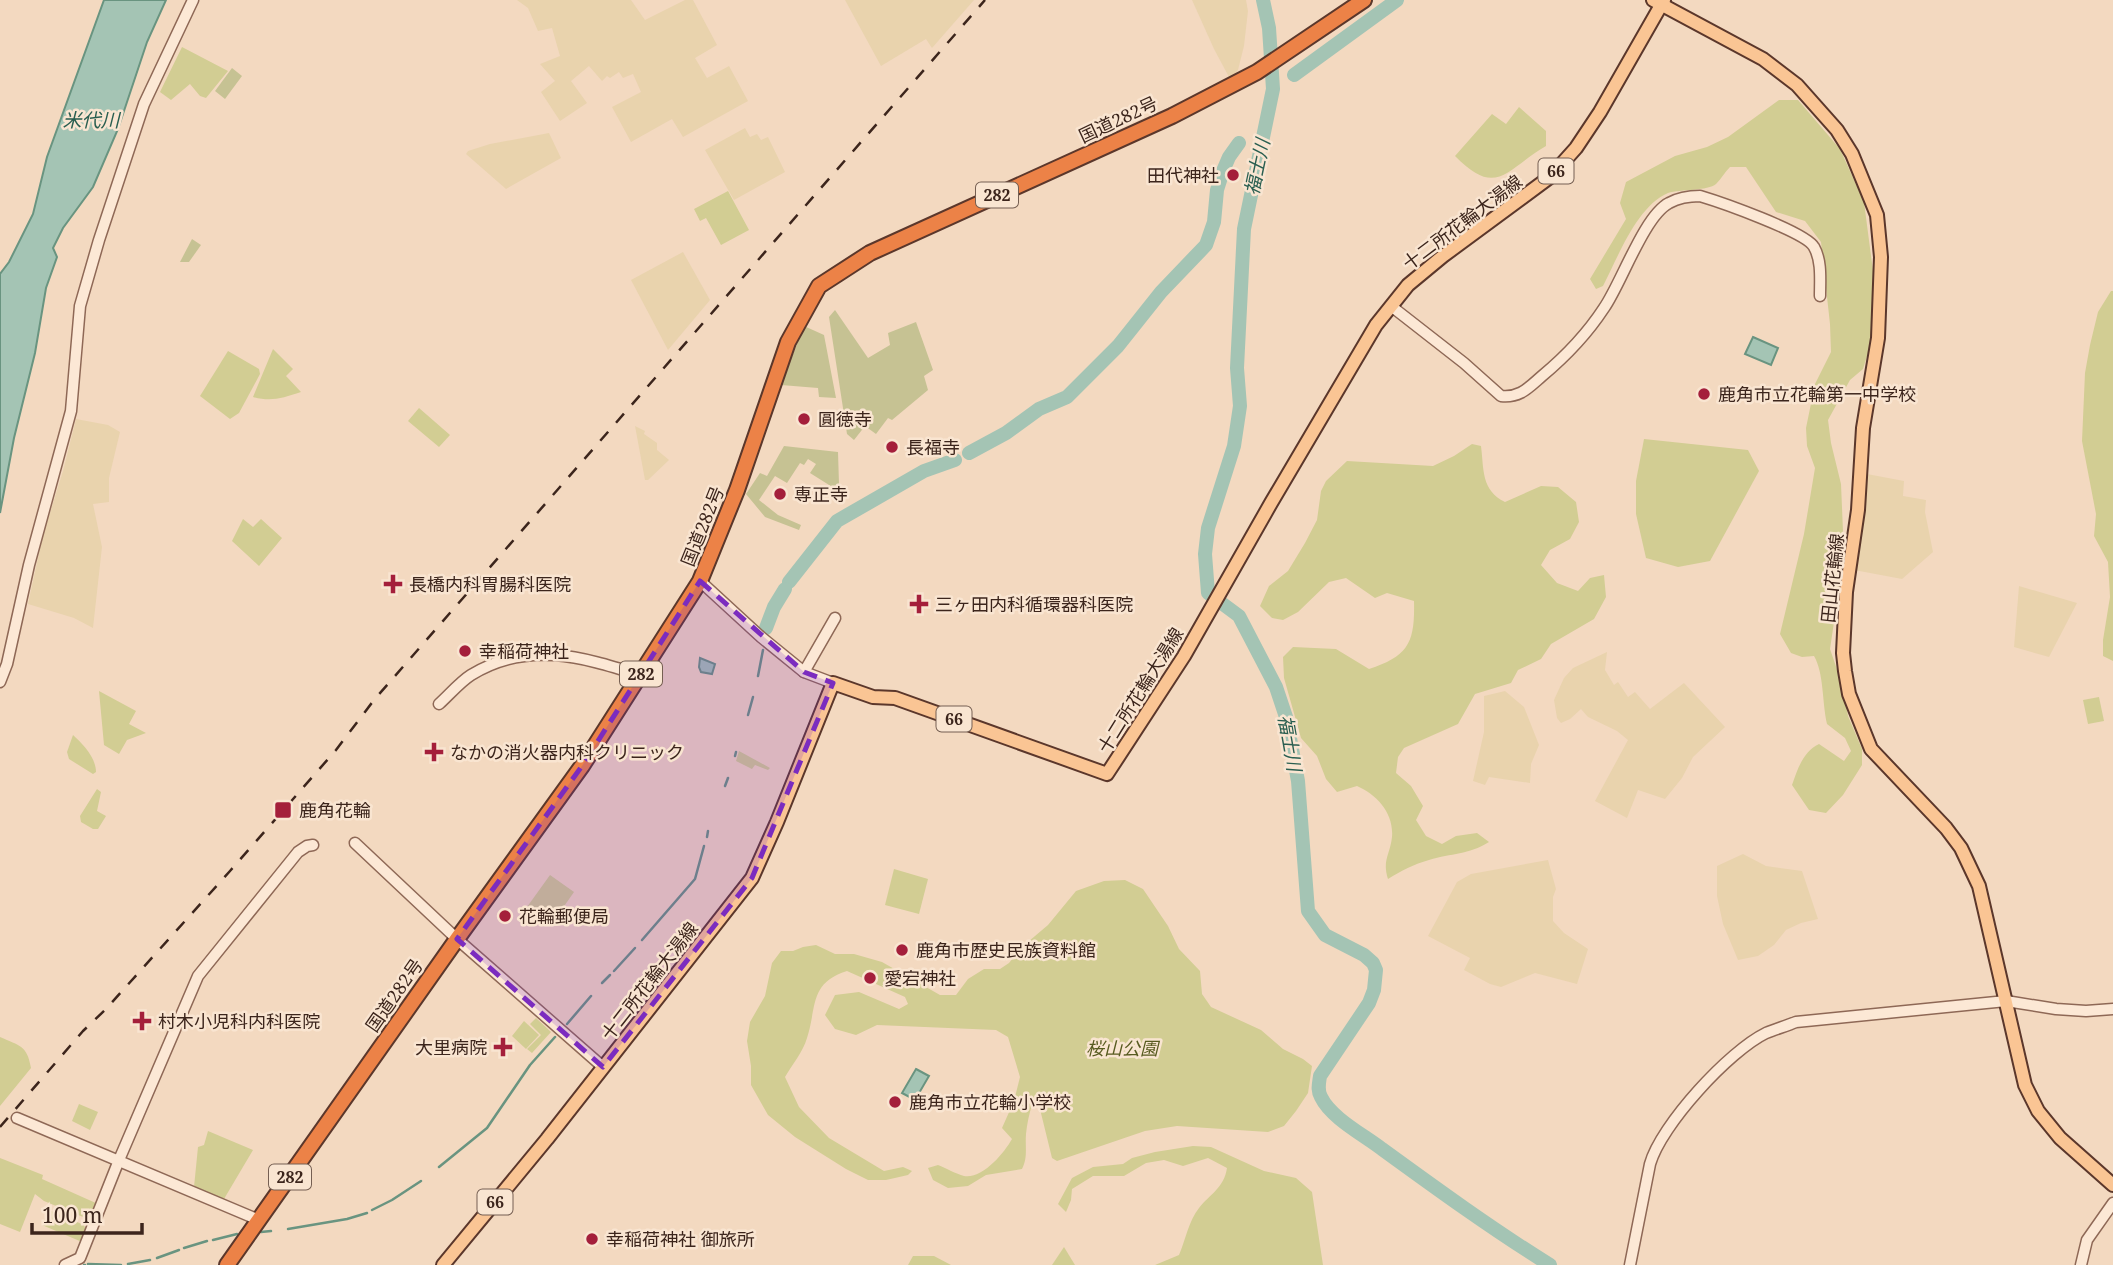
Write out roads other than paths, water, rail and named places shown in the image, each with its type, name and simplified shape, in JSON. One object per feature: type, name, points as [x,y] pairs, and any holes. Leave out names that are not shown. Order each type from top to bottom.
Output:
[{"type":"highway","name":"国道282号","points":[[227,1265],[582,766],[701,581],[737,490],[788,342],[819,286],[870,253],[1172,116],[1257,72],[1364,0]]},
{"type":"main road","name":"十二所花輪大湯線","points":[[443,1265],[752,878],[833,683],[873,697],[905,702],[1107,774],[1184,656],[1354,361],[1391,306],[1414,280],[1550,177],[1563,163],[1600,112],[1660,2]]},
{"type":"main road","name":"田山花輪線","points":[[1660,2],[1763,59],[1797,85],[1838,130],[1852,154],[1877,215],[1881,257],[1878,338],[1863,428],[1858,510],[1846,592],[1843,653],[1849,694],[1871,749],[1947,828],[1961,848],[1979,886],[2025,1085],[2038,1111],[2060,1138],[2113,1185]]},
{"type":"street","points":[[0,682],[7,664],[36,537],[71,411],[80,306],[91,266],[144,104],[193,0]]},
{"type":"street","points":[[1391,306],[1464,363],[1501,396],[1521,394],[1588,330],[1619,284],[1633,250],[1658,212],[1667,204],[1700,196],[1778,226],[1814,245],[1819,260],[1820,296]]},
{"type":"street","points":[[701,581],[761,637],[804,672],[833,683]]},
{"type":"street","points":[[804,672],[835,618]]},
{"type":"street","points":[[439,704],[470,676],[503,659],[523,655],[583,658],[640,675]]},
{"type":"street","points":[[355,843],[457,939],[603,1067]]},
{"type":"street","points":[[65,1265],[80,1258],[198,976],[299,852],[313,845]]},
{"type":"street","points":[[1630,1265],[1653,1153],[1704,1085],[1758,1038],[1796,1022],[2006,1001],[2056,1009],[2113,1009]]},
{"type":"street","points":[[17,1118],[259,1220]]},
{"type":"street","points":[[2081,1265],[2087,1240],[2113,1203]]},
{"type":"water","name":"米代川","points":[[104,0],[166,0],[147,42],[118,129],[93,187],[63,228],[53,248],[57,257],[46,288],[35,353],[14,438],[0,513],[0,274],[9,262],[33,214],[47,157]]},
{"type":"water","points":[[1753,337],[1778,348],[1771,365],[1745,354]]},
{"type":"water","points":[[700,658],[715,664],[712,674],[701,672]]},
{"type":"water","points":[[916,1069],[929,1076],[915,1100],[902,1093]]},
{"type":"waterway","name":"福士川","points":[[1263,0],[1269,28],[1273,89],[1244,229],[1237,368],[1240,406],[1234,446],[1208,528],[1205,554],[1208,593],[1239,616],[1276,687],[1286,717],[1298,781],[1308,911],[1325,935],[1364,955],[1376,970],[1374,990],[1369,1003],[1320,1076],[1319,1092],[1326,1105],[1348,1126],[1550,1265]]},
{"type":"waterway","name":"福士川","points":[[1294,75],[1397,0]]},
{"type":"waterway","name":"福士川","points":[[969,453],[1006,433],[1039,409],[1067,397],[1118,346],[1161,292],[1206,245],[1214,222],[1217,190],[1223,171],[1239,143]]},
{"type":"waterway","name":"福士川","points":[[789,582],[837,521],[924,471],[955,460]]},
{"type":"waterway","name":"福士川","points":[[766,628],[785,589]]},
{"type":"waterway","points":[[758,676],[763,650]]},
{"type":"waterway","points":[[748,715],[753,697]]},
{"type":"waterway","points":[[735,756],[736,752]]},
{"type":"waterway","points":[[725,786],[728,778]]},
{"type":"waterway","points":[[707,837],[708,831]]},
{"type":"waterway","points":[[642,940],[695,879],[704,846]]},
{"type":"waterway","points":[[614,971],[635,948]]},
{"type":"waterway","points":[[602,983],[610,975]]},
{"type":"waterway","points":[[567,1024],[591,996]]},
{"type":"waterway","points":[[439,1167],[487,1128],[530,1065],[555,1037]]},
{"type":"waterway","points":[[372,1210],[421,1181]]},
{"type":"waterway","points":[[288,1229],[367,1213]]},
{"type":"waterway","points":[[261,1232],[271,1231]]},
{"type":"waterway","points":[[213,1240],[237,1234]]},
{"type":"waterway","points":[[184,1248],[207,1241]]},
{"type":"waterway","points":[[157,1258],[179,1250]]},
{"type":"waterway","points":[[128,1264],[150,1260]]},
{"type":"waterway","points":[[88,1264],[121,1265]]},
{"type":"railway","points":[[0,1127],[336,750],[374,700],[985,0]]},
{"type":"place","name":"田代神社","points":[[1233,175]]},
{"type":"place","name":"鹿角市立花輪第一中学校","points":[[1704,394]]},
{"type":"place","name":"圓徳寺","points":[[804,419]]},
{"type":"place","name":"長福寺","points":[[892,447]]},
{"type":"place","name":"専正寺","points":[[780,494]]},
{"type":"place","name":"長橋内科胃腸科医院","points":[[393,584]]},
{"type":"place","name":"三ヶ田内科循環器科医院","points":[[919,604]]},
{"type":"place","name":"幸稲荷神社","points":[[465,651]]},
{"type":"place","name":"なかの消火器内科クリニック","points":[[434,752]]},
{"type":"place","name":"鹿角花輪","points":[[283,810]]},
{"type":"place","name":"花輪郵便局","points":[[505,916]]},
{"type":"place","name":"鹿角市歴史民族資料館","points":[[902,950]]},
{"type":"place","name":"愛宕神社","points":[[870,978]]},
{"type":"place","name":"村木小児科内科医院","points":[[142,1021]]},
{"type":"place","name":"大里病院","points":[[503,1047]]},
{"type":"place","name":"鹿角市立花輪小学校","points":[[895,1102]]},
{"type":"place","name":"幸稲荷神社 御旅所","points":[[592,1239]]},
{"type":"park label","name":"桜山公園","points":[[1122,1048]]}]
